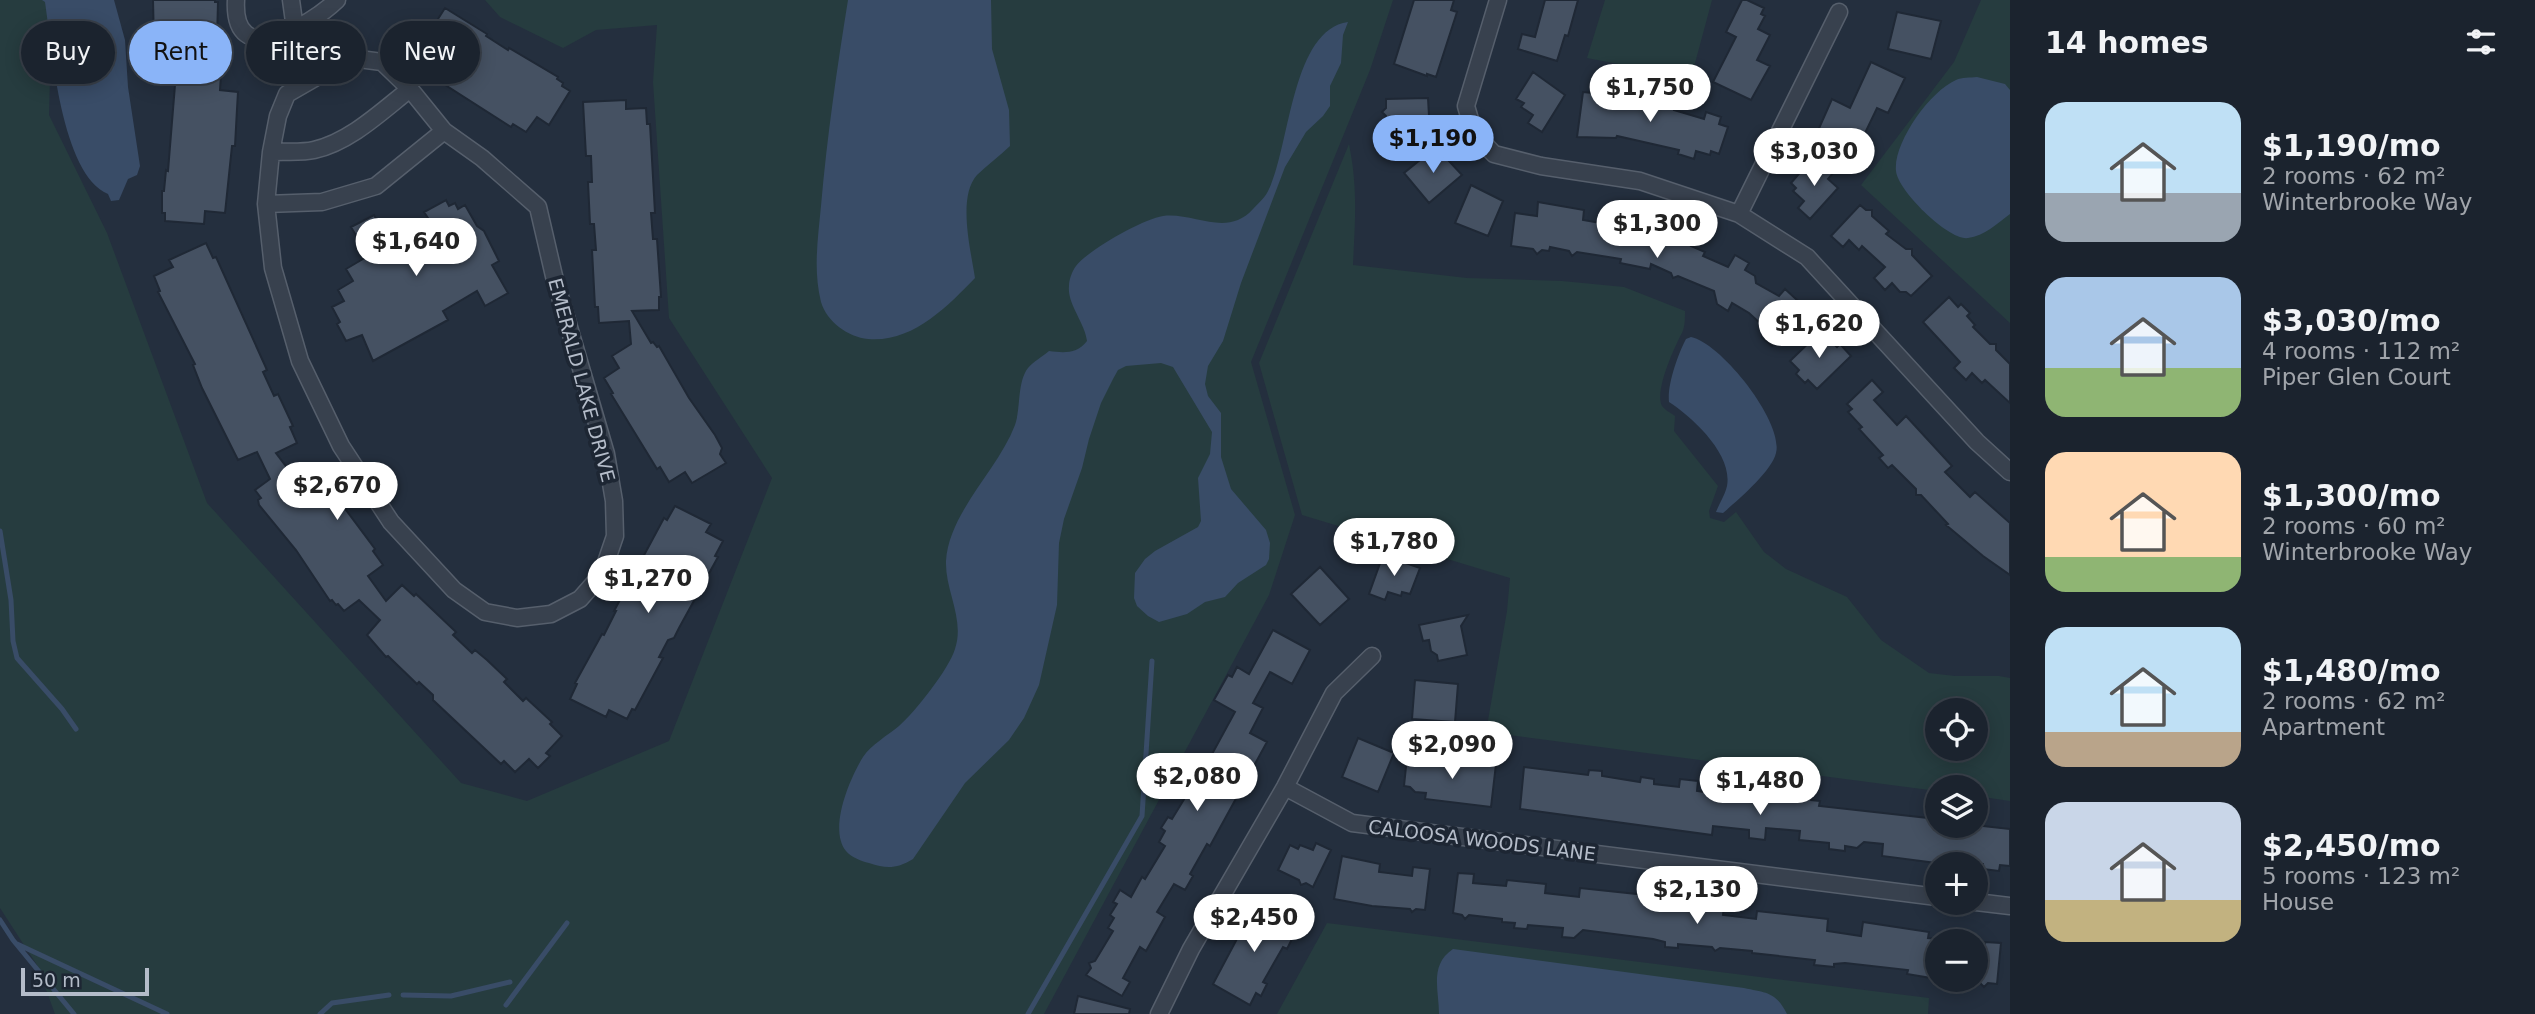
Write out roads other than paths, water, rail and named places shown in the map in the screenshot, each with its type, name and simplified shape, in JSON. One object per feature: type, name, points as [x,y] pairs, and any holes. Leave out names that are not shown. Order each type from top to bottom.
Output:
[{"type":"street","points":[[236,0],[235,16],[240,30],[246,34]]},
{"type":"street","points":[[291,0],[294,21]]},
{"type":"street","points":[[307,21],[337,0]]},
{"type":"street","points":[[1499,0],[1466,106],[1474,133],[1494,154],[1541,166],[1640,181],[1739,214],[1807,257],[1977,442],[2010,472]]},
{"type":"street","points":[[1739,214],[1839,12]]},
{"type":"street","name":"EMERALD LAKE DRIVE","points":[[304,84],[287,94],[278,116],[266,204],[273,268],[300,361],[341,446],[391,522],[454,590],[485,612],[517,618],[551,614],[580,599],[602,574],[615,536],[614,501],[606,454],[554,276],[538,207],[482,158],[444,131],[410,89],[382,62],[366,59]]},
{"type":"street","points":[[271,152],[314,150],[342,138],[410,89]]},
{"type":"street","points":[[266,204],[322,202],[376,186],[444,131]]},
{"type":"street","points":[[1159,1014],[1191,949],[1285,787],[1334,693],[1372,656]]},
{"type":"street","name":"CALOOSA WOODS LANE","points":[[1285,787],[1352,823],[1925,895]]},
{"type":"street","points":[[1988,903],[2010,906]]},
{"type":"water","points":[[42,0],[114,0],[125,40],[128,87],[140,166],[137,175],[128,179],[119,200],[111,201],[108,194],[92,182],[79,162],[69,137],[57,84],[115,84],[115,21],[48,21],[45,2]]},
{"type":"water","points":[[848,0],[991,0],[992,49],[1009,110],[1010,146],[977,175],[968,197],[967,225],[975,278],[928,321],[914,329],[884,339],[860,338],[833,322],[821,302],[817,278],[826,154]]},
{"type":"water","points":[[1348,22],[1343,35],[1341,63],[1330,86],[1330,106],[1306,132],[1285,167],[1241,283],[1223,341],[1208,366],[1205,384],[1208,396],[1221,413],[1221,457],[1231,489],[1266,530],[1270,543],[1266,565],[1238,583],[1225,597],[1205,602],[1187,614],[1159,622],[1137,606],[1134,598],[1135,573],[1145,559],[1198,527],[1201,521],[1198,478],[1210,454],[1212,432],[1173,367],[1161,363],[1126,366],[1118,370],[1101,403],[1064,519],[1059,543],[1057,605],[1039,685],[1024,718],[1009,740],[965,783],[913,859],[901,865],[886,867],[853,857],[841,842],[839,830],[847,790],[858,766],[870,748],[899,726],[922,701],[946,668],[955,649],[958,627],[946,561],[956,525],[1015,425],[1022,380],[1028,368],[1049,351],[1075,350],[1087,341],[1069,293],[1072,273],[1082,259],[1104,244],[1154,218],[1175,216],[1210,222],[1232,222],[1253,209],[1267,193],[1275,174],[1294,95],[1314,46],[1329,30]]},
{"type":"water","points":[[1977,77],[2005,84],[2010,90],[2010,214],[1985,232],[1968,238],[1949,232],[1926,213],[1905,190],[1896,171],[1900,147],[1925,106],[1956,80]]},
{"type":"water","points":[[1691,337],[1704,342],[1718,353],[1748,386],[1761,404],[1776,439],[1776,453],[1768,468],[1723,513],[1716,512],[1727,486],[1724,461],[1699,427],[1669,402],[1671,379],[1677,361],[1686,339]]},
{"type":"water","points":[[1453,949],[1744,988],[1775,997],[1787,1014],[1439,1014],[1438,970],[1446,955]]},
{"type":"waterway","points":[[0,531],[17,658],[76,729]]},
{"type":"waterway","points":[[1028,1014],[1142,816],[1152,661]]},
{"type":"waterway","points":[[0,920],[13,940],[74,1014]]},
{"type":"waterway","points":[[506,1005],[567,923]]},
{"type":"waterway","points":[[17,944],[167,1014]]},
{"type":"waterway","points":[[403,995],[451,996],[510,982]]},
{"type":"waterway","points":[[320,1014],[332,1003],[389,995]]}]
